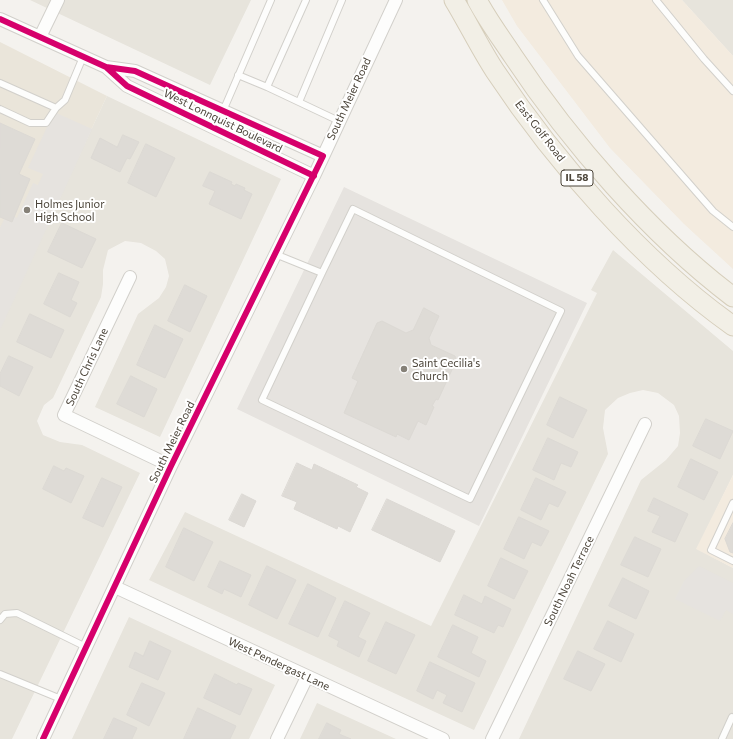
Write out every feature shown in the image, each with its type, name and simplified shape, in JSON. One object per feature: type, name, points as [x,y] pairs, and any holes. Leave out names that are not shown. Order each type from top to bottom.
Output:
[{"type":"main road","name":"East Golf Road","points":[[454,0],[494,70],[533,124],[575,176],[616,222],[668,273],[733,326]]},
{"type":"main road","name":"East Golf Road","points":[[477,0],[540,97],[599,167],[686,259],[733,297]]},
{"type":"street","points":[[40,37],[58,0]]},
{"type":"street","name":"South Meier Road","points":[[43,739],[171,466],[314,176],[396,0]]},
{"type":"street","name":"West Lonnquist Boulevard","points":[[0,19],[106,67],[135,71],[323,156]]},
{"type":"street","name":"West Lonnquist Boulevard","points":[[106,67],[127,86],[314,176]]},
{"type":"street","name":"South Chris Lane","points":[[130,277],[64,415],[171,466]]},
{"type":"street","name":"South Noah Terrace","points":[[492,739],[645,424]]},
{"type":"street","name":"West Pendergast Lane","points":[[115,587],[443,739]]},
{"type":"street","points":[[277,739],[307,677]]},
{"type":"lane","points":[[223,111],[270,0]]},
{"type":"lane","points":[[267,87],[306,0]]},
{"type":"lane","points":[[299,102],[342,0]]},
{"type":"lane","points":[[544,0],[578,56],[713,211],[733,227]]},
{"type":"lane","points":[[656,0],[733,92]]},
{"type":"lane","points":[[0,108],[30,123],[46,123],[56,108],[65,100],[83,57]]},
{"type":"lane","points":[[238,75],[339,121]]},
{"type":"lane","points":[[0,82],[56,108]]},
{"type":"lane","points":[[353,209],[561,311],[470,499],[262,400],[322,273],[353,209]]},
{"type":"lane","points":[[275,254],[322,273]]},
{"type":"lane","points":[[733,503],[711,550],[733,560]]},
{"type":"lane","points":[[0,620],[5,614],[17,613],[86,647]]},
{"type":"lane","points":[[0,674],[62,699]]},
{"type":"lane","points":[[722,739],[732,718]]},
{"type":"shaded area","points":[[30,0],[251,0],[210,85]]},
{"type":"shaded area","points":[[502,0],[682,0],[733,56],[733,269],[684,224],[610,148],[517,26]]},
{"type":"shaded area","points":[[682,0],[733,0],[733,56],[732,55]]},
{"type":"shaded area","name":"Holmes Junior High School","points":[[0,42],[107,96],[0,324]]},
{"type":"shaded area","points":[[107,96],[281,179],[160,437],[95,407],[138,314],[159,298],[166,287],[169,276],[165,259],[156,251],[141,243],[125,241],[108,250],[103,270],[101,297],[53,398],[44,405],[37,421],[43,435],[60,442],[82,445],[140,473],[12,739],[0,739],[0,324]]},
{"type":"shaded area","points":[[54,112],[92,129],[0,330],[0,228],[7,213],[17,218],[33,183],[38,185],[43,174],[28,168]]},
{"type":"shaded area","points":[[344,187],[587,303],[479,526],[237,409]]},
{"type":"shaded area","points":[[613,250],[733,351],[733,475],[697,549],[733,568],[733,739],[519,739],[641,480],[666,460],[678,446],[680,433],[679,416],[674,405],[658,393],[643,390],[630,393],[618,398],[605,410],[603,428],[608,454],[474,730],[149,580],[185,512],[431,626],[597,293],[591,290]]},
{"type":"shaded area","points":[[733,475],[733,568],[696,549]]},
{"type":"shaded area","points":[[699,566],[733,583],[733,614],[726,610],[720,621],[675,599],[684,581]]},
{"type":"shaded area","points":[[129,617],[275,685],[249,739],[72,739]]},
{"type":"shaded area","points":[[317,703],[396,739],[300,739]]},
{"type":"building","points":[[0,123],[35,139],[19,174],[30,179],[12,222],[0,217]]},
{"type":"building","points":[[123,135],[139,142],[130,159],[127,158],[120,172],[91,158],[100,138],[117,147]]},
{"type":"building","points":[[146,144],[175,158],[156,197],[128,183]]},
{"type":"building","points":[[210,172],[232,182],[231,184],[235,186],[236,184],[245,188],[244,190],[252,194],[241,219],[209,204],[215,191],[203,186]]},
{"type":"building","points":[[62,223],[96,239],[82,268],[48,252]]},
{"type":"building","points":[[59,273],[79,282],[71,300],[77,303],[70,317],[44,304]]},
{"type":"building","points":[[185,285],[207,296],[190,332],[168,321]]},
{"type":"building","name":"Saint Cecilia's Church","points":[[424,308],[439,316],[429,338],[431,345],[455,356],[456,361],[438,400],[436,399],[432,406],[434,407],[426,425],[418,421],[409,440],[397,434],[396,437],[344,413],[358,381],[352,378],[377,323],[382,321],[406,333],[413,330]]},
{"type":"building","points":[[30,314],[64,330],[51,358],[17,342]]},
{"type":"building","points":[[155,325],[183,339],[165,378],[137,365]]},
{"type":"building","points":[[9,356],[33,367],[19,396],[0,386],[0,374]]},
{"type":"building","points":[[131,376],[157,389],[144,417],[117,404]]},
{"type":"building","points":[[560,397],[587,410],[573,438],[547,425]]},
{"type":"building","points":[[706,419],[733,431],[720,459],[693,446]]},
{"type":"building","points":[[548,438],[578,452],[571,467],[561,463],[554,480],[533,470]]},
{"type":"building","points":[[691,459],[718,472],[704,500],[678,487]]},
{"type":"building","points":[[297,463],[312,470],[314,464],[358,485],[356,487],[368,493],[350,532],[338,526],[337,529],[294,509],[297,502],[282,496]]},
{"type":"building","points":[[54,466],[64,471],[66,468],[84,476],[71,503],[43,489]]},
{"type":"building","points":[[102,478],[122,487],[103,527],[83,518]]},
{"type":"building","points":[[536,478],[566,492],[558,507],[549,503],[541,520],[521,510]]},
{"type":"building","points":[[242,494],[256,501],[244,527],[229,520]]},
{"type":"building","points":[[654,498],[688,514],[675,542],[652,532],[660,516],[648,511]]},
{"type":"building","points":[[387,499],[455,531],[440,562],[372,530]]},
{"type":"building","points":[[519,517],[549,531],[541,546],[532,542],[524,559],[504,549]]},
{"type":"building","points":[[733,523],[733,553],[730,552],[725,539]]},
{"type":"building","points":[[184,528],[213,542],[194,581],[166,567]]},
{"type":"building","points":[[635,537],[661,549],[648,577],[621,565]]},
{"type":"building","points":[[501,558],[528,571],[514,599],[488,586]]},
{"type":"building","points":[[220,561],[251,575],[241,597],[224,589],[222,594],[208,587]]},
{"type":"building","points":[[267,566],[296,580],[277,619],[249,605]]},
{"type":"building","points":[[623,578],[649,591],[636,619],[609,606]]},
{"type":"building","points":[[308,584],[336,598],[318,637],[289,624]]},
{"type":"building","points":[[464,595],[482,604],[485,596],[511,609],[503,627],[498,625],[494,633],[455,615]]},
{"type":"building","points":[[345,601],[370,613],[358,637],[366,641],[359,657],[337,646],[339,641],[329,636]]},
{"type":"building","points":[[608,621],[634,634],[621,662],[594,649]]},
{"type":"building","points":[[386,622],[415,635],[396,674],[368,661]]},
{"type":"building","points":[[453,625],[478,637],[471,653],[486,661],[479,677],[438,657]]},
{"type":"building","points":[[150,641],[171,651],[158,680],[129,667],[135,652],[143,656]]},
{"type":"building","points":[[578,651],[605,664],[591,691],[564,679]]},
{"type":"building","points":[[430,662],[475,683],[462,712],[443,703],[447,695],[437,690],[433,699],[417,691]]},
{"type":"building","points":[[215,674],[237,685],[238,683],[252,689],[240,715],[204,698]]},
{"type":"building","points":[[142,683],[165,693],[149,726],[127,715]]},
{"type":"building","points":[[198,708],[236,726],[230,739],[184,739]]},
{"type":"building","points":[[114,718],[137,728],[132,739],[104,739]]},
{"type":"building","points":[[327,723],[341,730],[339,734],[351,739],[319,739]]},
{"type":"cycle path","points":[[0,19],[106,67],[135,71],[323,156],[171,466],[43,739]]},
{"type":"cycle path","points":[[106,67],[127,86],[314,176]]},
{"type":"place","name":"Holmes Junior High School","points":[[27,210]]},
{"type":"place","name":"Saint Cecilia's Church","points":[[404,369]]}]
